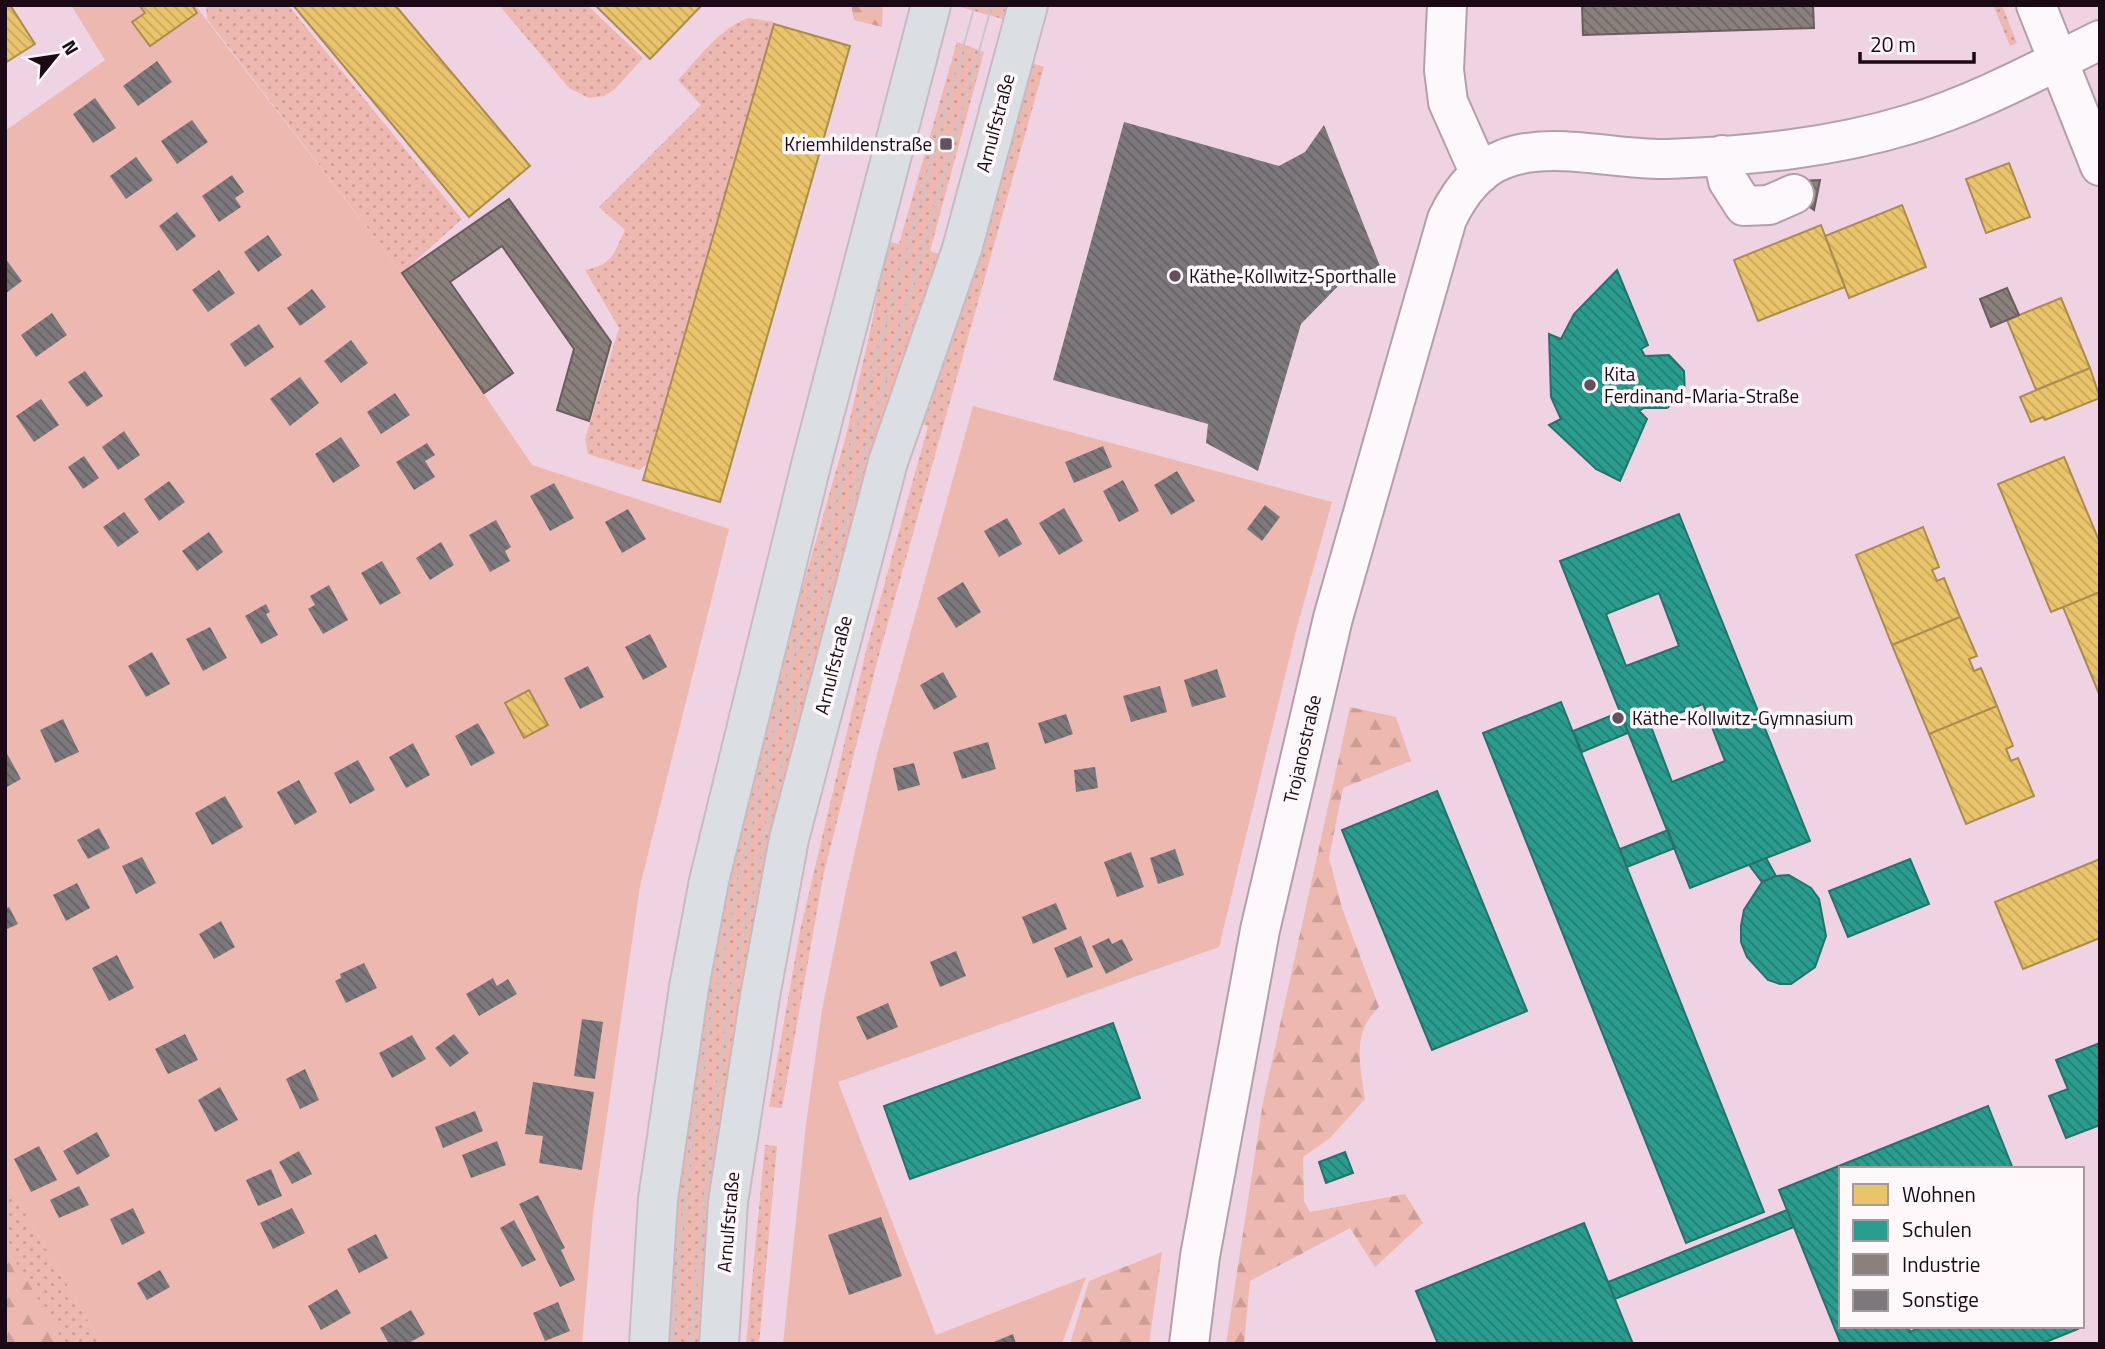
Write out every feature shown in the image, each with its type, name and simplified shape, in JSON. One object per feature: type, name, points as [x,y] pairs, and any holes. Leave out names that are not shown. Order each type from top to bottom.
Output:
[{"type":"main road","points":[[649,1344],[658,1199],[689,987],[709,881],[817,438],[931,5]]},
{"type":"main road","name":"Arnulfstraße","points":[[719,1344],[728,1202],[760,996],[789,839],[877,500],[921,362],[962,249],[1028,5]]},
{"type":"street","points":[[1447,5],[1444,70],[1448,102],[1480,174]]},
{"type":"street","points":[[2036,5],[2100,166]]},
{"type":"street","name":"Trojanostraße","points":[[1189,1344],[1200,1256],[1260,930],[1333,618],[1447,219],[1459,195],[1480,174],[1504,159],[1533,153],[1665,159],[1721,155],[1791,149],[1912,124],[2015,82],[2100,40]]},
{"type":"street","points":[[1721,155],[1728,181],[1744,206],[1769,205],[1794,194]]},
{"type":"green space","points":[[71,5],[195,5],[402,273],[532,465],[729,529],[640,886],[593,1214],[582,1344],[102,1344],[5,1179],[5,131],[105,60]]},
{"type":"green space","points":[[206,5],[288,5],[462,219],[402,273],[207,19]]},
{"type":"green space","points":[[499,5],[587,5],[643,58],[615,89],[604,96],[589,98],[569,88]]},
{"type":"green space","points":[[851,5],[883,5],[882,27],[854,20]]},
{"type":"green space","points":[[953,5],[1009,5],[1006,20]]},
{"type":"green space","points":[[1993,5],[2002,5],[2017,43],[2010,46]]},
{"type":"green space","points":[[749,18],[774,22],[647,464],[639,470],[588,454],[585,439],[619,328],[585,270],[601,265],[611,257],[625,230],[599,207],[701,105],[678,80],[719,36]]},
{"type":"green space","points":[[957,42],[984,52],[930,251],[942,255],[776,815],[741,995],[719,1142],[700,1344],[665,1344],[684,1137],[723,898],[789,635],[846,436],[872,323],[887,241],[899,244]]},
{"type":"green space","points":[[1032,63],[1044,67],[880,651],[823,877],[782,1108],[769,1107],[800,931],[867,647],[928,426],[919,423]]},
{"type":"green space","points":[[973,406],[1332,502],[1296,631],[1219,947],[838,1082],[936,1335],[1086,1277],[1062,1344],[783,1344],[806,1124],[822,1010],[845,895],[877,754]]},
{"type":"green space","points":[[1350,707],[1396,717],[1411,761],[1343,788],[1329,858],[1342,908],[1379,1007],[1370,1017],[1361,1038],[1360,1061],[1365,1099],[1330,1138],[1303,1157],[1304,1201],[1310,1212],[1405,1194],[1423,1223],[1375,1267],[1350,1228],[1250,1281],[1244,1344],[1226,1344],[1263,1102]]},
{"type":"green space","points":[[765,1145],[777,1146],[759,1344],[746,1344]]},
{"type":"green space","points":[[5,1179],[102,1344],[5,1344]]},
{"type":"green space","points":[[5,1244],[65,1344],[5,1344]]},
{"type":"green space","points":[[1162,1252],[1149,1344],[1070,1344],[1089,1281]]},
{"type":"building: Wohnen","points":[[5,5],[10,5],[35,44],[5,63]]},
{"type":"building: Wohnen","points":[[139,5],[192,5],[197,13],[150,46],[132,22],[145,13]]},
{"type":"building: Wohnen","points":[[293,5],[395,5],[530,166],[469,217]]},
{"type":"building: Wohnen","points":[[595,5],[702,5],[650,59]]},
{"type":"building: Wohnen","points":[[774,24],[850,46],[720,502],[643,480]]},
{"type":"building: Wohnen","points":[[2009,163],[2030,217],[1986,233],[1966,179]]},
{"type":"building: Wohnen","points":[[1902,205],[1926,267],[1849,298],[1825,236]]},
{"type":"building: Wohnen","points":[[1821,225],[1845,287],[1758,321],[1734,260]]},
{"type":"building: Wohnen","points":[[2061,298],[2090,368],[2036,390],[2007,320]]},
{"type":"building: Wohnen","points":[[2090,368],[2100,398],[2045,420],[2043,417],[2031,422],[2020,397]]},
{"type":"building: Wohnen","points":[[2064,457],[2100,543],[2100,592],[2051,612],[1998,484]]},
{"type":"building: Wohnen","points":[[1923,527],[1939,567],[1932,570],[1937,581],[1944,578],[1960,617],[1892,645],[1856,555]]},
{"type":"building: Wohnen","points":[[2100,592],[2100,696],[2063,607]]},
{"type":"building: Wohnen","points":[[1960,617],[1977,656],[1969,659],[1974,671],[1981,668],[1997,706],[1929,734],[1892,645]]},
{"type":"building: Wohnen","points":[[529,690],[548,725],[524,738],[505,703]]},
{"type":"building: Wohnen","points":[[1997,706],[2013,746],[2006,749],[2011,761],[2018,758],[2034,796],[1966,824],[1929,734]]},
{"type":"building: Wohnen","points":[[2100,859],[2100,938],[2023,969],[1995,902]]},
{"type":"building: Schulen","points":[[1617,270],[1648,345],[1641,349],[1645,356],[1669,355],[1684,371],[1685,394],[1667,408],[1644,408],[1639,411],[1647,419],[1620,481],[1596,469],[1549,425],[1561,419],[1551,397],[1549,334],[1561,339],[1574,314]]},
{"type":"building: Schulen","points":[[1679,514],[1810,841],[1690,888],[1560,561]],"holes":[[[1659,593],[1679,646],[1626,666],[1606,614]],[[1703,704],[1725,761],[1672,782],[1650,724]]]},
{"type":"building: Schulen","points":[[1561,702],[1764,1212],[1686,1243],[1483,733]]},
{"type":"building: Schulen","points":[[1620,712],[1628,733],[1582,752],[1573,731]]},
{"type":"building: Schulen","points":[[1437,791],[1527,1011],[1432,1050],[1342,830]]},
{"type":"building: Schulen","points":[[1668,830],[1675,848],[1627,867],[1620,849]]},
{"type":"building: Schulen","points":[[1766,858],[1776,876],[1762,882],[1749,865]]},
{"type":"building: Schulen","points":[[1910,859],[1929,904],[1848,937],[1829,891]]},
{"type":"building: Schulen","points":[[1789,875],[1811,888],[1819,899],[1826,936],[1815,967],[1791,984],[1780,984],[1768,980],[1747,957],[1741,942],[1741,926],[1744,910],[1762,882],[1776,876]]},
{"type":"building: Schulen","points":[[1113,1023],[1140,1098],[910,1179],[884,1106]]},
{"type":"building: Schulen","points":[[2100,1043],[2100,1125],[2066,1138],[2049,1096],[2068,1089],[2056,1060]]},
{"type":"building: Schulen","points":[[1988,1106],[2012,1167],[1839,1167],[1839,1328],[1909,1328],[1910,1332],[1919,1328],[2078,1329],[2041,1344],[1841,1344],[1779,1190]]},
{"type":"building: Schulen","points":[[1345,1152],[1353,1173],[1326,1183],[1319,1162]]},
{"type":"building: Schulen","points":[[1787,1210],[1794,1227],[1615,1299],[1608,1282]]},
{"type":"building: Schulen","points":[[1584,1223],[1633,1344],[1438,1344],[1416,1291]]},
{"type":"building: Industrie","points":[[1582,5],[1813,5],[1814,28],[1583,35]]},
{"type":"building: Industrie","points":[[1820,180],[1814,210],[1807,205],[1799,181]]},
{"type":"building: Industrie","points":[[509,199],[611,342],[589,421],[557,410],[574,349],[502,246],[450,282],[513,373],[484,393],[402,273]]},
{"type":"building: Industrie","points":[[2007,288],[2019,315],[1991,327],[1980,299]]},
{"type":"building: Sonstige","points":[[157,61],[172,82],[138,106],[123,86]]},
{"type":"building: Sonstige","points":[[95,98],[116,128],[93,143],[73,114]]},
{"type":"building: Sonstige","points":[[192,120],[208,142],[177,164],[161,141]]},
{"type":"building: Sonstige","name":"Käthe-Kollwitz-Sporthalle","points":[[1124,122],[1279,166],[1305,152],[1324,125],[1380,266],[1343,281],[1301,324],[1258,471],[1206,443],[1208,424],[1053,380]]},
{"type":"building: Sonstige","points":[[136,157],[153,180],[126,199],[110,176]]},
{"type":"building: Sonstige","points":[[232,175],[244,192],[235,198],[241,207],[219,222],[202,196]]},
{"type":"building: Sonstige","points":[[177,212],[196,236],[177,251],[159,226]]},
{"type":"building: Sonstige","points":[[268,235],[282,255],[258,272],[244,252]]},
{"type":"building: Sonstige","points":[[5,258],[22,281],[5,294]]},
{"type":"building: Sonstige","points":[[219,270],[235,293],[208,312],[192,290]]},
{"type":"building: Sonstige","points":[[312,289],[326,307],[300,326],[287,308]]},
{"type":"building: Sonstige","points":[[52,313],[67,335],[36,357],[21,335]]},
{"type":"building: Sonstige","points":[[259,324],[274,347],[245,367],[230,344]]},
{"type":"building: Sonstige","points":[[351,340],[368,363],[341,383],[324,361]]},
{"type":"building: Sonstige","points":[[85,371],[103,396],[87,407],[68,382]]},
{"type":"building: Sonstige","points":[[300,377],[319,403],[290,426],[270,399]]},
{"type":"building: Sonstige","points":[[395,393],[410,415],[381,434],[367,412]]},
{"type":"building: Sonstige","points":[[41,399],[59,425],[34,442],[16,416]]},
{"type":"building: Sonstige","points":[[124,431],[140,455],[118,470],[102,447]]},
{"type":"building: Sonstige","points":[[341,437],[360,466],[333,483],[315,454]]},
{"type":"building: Sonstige","points":[[427,443],[435,455],[425,461],[435,477],[414,490],[396,462]]},
{"type":"building: Sonstige","points":[[1103,446],[1112,467],[1074,483],[1065,462]]},
{"type":"building: Sonstige","points":[[84,456],[99,478],[83,489],[68,467]]},
{"type":"building: Sonstige","points":[[1177,471],[1195,501],[1171,515],[1154,485]]},
{"type":"building: Sonstige","points":[[1123,480],[1139,511],[1119,522],[1103,491]]},
{"type":"building: Sonstige","points":[[169,481],[185,502],[159,521],[144,499]]},
{"type":"building: Sonstige","points":[[554,483],[574,518],[550,531],[530,496]]},
{"type":"building: Sonstige","points":[[1265,505],[1280,517],[1262,541],[1247,529]]},
{"type":"building: Sonstige","points":[[1064,508],[1083,541],[1059,555],[1039,523]]},
{"type":"building: Sonstige","points":[[628,509],[646,539],[622,553],[605,522]]},
{"type":"building: Sonstige","points":[[124,512],[139,532],[118,547],[103,527]]},
{"type":"building: Sonstige","points":[[1007,518],[1022,544],[999,557],[984,531]]},
{"type":"building: Sonstige","points":[[496,520],[511,547],[505,551],[510,561],[490,572],[469,535]]},
{"type":"building: Sonstige","points":[[209,532],[223,552],[197,571],[182,551]]},
{"type":"building: Sonstige","points":[[441,542],[454,565],[430,580],[416,558]]},
{"type":"building: Sonstige","points":[[382,561],[401,593],[380,605],[361,573]]},
{"type":"building: Sonstige","points":[[963,582],[981,612],[956,628],[937,598]]},
{"type":"building: Sonstige","points":[[329,585],[348,620],[323,634],[308,609],[315,605],[310,596]]},
{"type":"building: Sonstige","points":[[266,604],[270,612],[266,614],[278,635],[261,644],[245,616]]},
{"type":"building: Sonstige","points":[[210,627],[227,658],[203,671],[186,639]]},
{"type":"building: Sonstige","points":[[650,634],[667,667],[643,680],[625,647]]},
{"type":"building: Sonstige","points":[[152,652],[170,684],[146,697],[128,666]]},
{"type":"building: Sonstige","points":[[588,666],[604,697],[580,709],[564,678]]},
{"type":"building: Sonstige","points":[[1217,669],[1226,697],[1192,707],[1184,680]]},
{"type":"building: Sonstige","points":[[943,672],[957,697],[934,710],[920,685]]},
{"type":"building: Sonstige","points":[[1160,686],[1167,712],[1131,722],[1123,696]]},
{"type":"building: Sonstige","points":[[1066,714],[1073,734],[1045,744],[1038,723]]},
{"type":"building: Sonstige","points":[[63,719],[79,752],[55,763],[40,730]]},
{"type":"building: Sonstige","points":[[478,723],[495,753],[471,766],[455,736]]},
{"type":"building: Sonstige","points":[[988,742],[996,769],[962,779],[953,752]]},
{"type":"building: Sonstige","points":[[413,743],[430,775],[406,788],[389,757]]},
{"type":"building: Sonstige","points":[[5,750],[21,779],[5,788]]},
{"type":"building: Sonstige","points":[[358,760],[375,790],[350,804],[334,773]]},
{"type":"building: Sonstige","points":[[914,763],[920,785],[898,791],[893,768]]},
{"type":"building: Sonstige","points":[[1095,767],[1098,788],[1076,792],[1074,770]]},
{"type":"building: Sonstige","points":[[299,780],[317,812],[295,825],[277,792]]},
{"type":"building: Sonstige","points":[[225,796],[243,827],[212,845],[195,813]]},
{"type":"building: Sonstige","points":[[99,828],[110,848],[88,859],[77,840]]},
{"type":"building: Sonstige","points":[[1175,849],[1184,875],[1158,884],[1150,858]]},
{"type":"building: Sonstige","points":[[1131,852],[1144,887],[1117,897],[1104,862]]},
{"type":"building: Sonstige","points":[[142,857],[156,883],[136,894],[122,866]]},
{"type":"building: Sonstige","points":[[77,883],[90,908],[66,921],[53,895]]},
{"type":"building: Sonstige","points":[[1056,903],[1067,929],[1033,944],[1022,917]]},
{"type":"building: Sonstige","points":[[9,907],[18,924],[5,930],[5,909]]},
{"type":"building: Sonstige","points":[[221,921],[235,947],[214,959],[199,934]]},
{"type":"building: Sonstige","points":[[1081,936],[1093,967],[1067,978],[1054,948]]},
{"type":"building: Sonstige","points":[[1109,938],[1112,944],[1122,939],[1133,960],[1106,974],[1092,946]]},
{"type":"building: Sonstige","points":[[956,951],[966,976],[940,987],[930,962]]},
{"type":"building: Sonstige","points":[[117,955],[134,988],[109,1001],[92,968]]},
{"type":"building: Sonstige","points":[[364,963],[377,988],[346,1003],[335,981],[341,978],[340,974]]},
{"type":"building: Sonstige","points":[[493,978],[497,986],[508,979],[517,994],[479,1016],[466,994]]},
{"type":"building: Sonstige","points":[[888,1003],[898,1027],[867,1040],[856,1017]]},
{"type":"building: Sonstige","points":[[582,1019],[603,1022],[595,1079],[574,1076]]},
{"type":"building: Sonstige","points":[[185,1034],[198,1060],[168,1074],[155,1049]]},
{"type":"building: Sonstige","points":[[454,1034],[469,1053],[450,1067],[435,1048]]},
{"type":"building: Sonstige","points":[[412,1035],[426,1059],[392,1078],[379,1053]]},
{"type":"building: Sonstige","points":[[305,1069],[319,1100],[300,1109],[286,1079]]},
{"type":"building: Sonstige","points":[[533,1082],[594,1092],[582,1170],[539,1163],[543,1136],[525,1134]]},
{"type":"building: Sonstige","points":[[220,1087],[238,1120],[215,1132],[198,1100]]},
{"type":"building: Sonstige","points":[[475,1111],[483,1131],[443,1148],[435,1127]]},
{"type":"building: Sonstige","points":[[97,1132],[110,1156],[77,1175],[63,1151]]},
{"type":"building: Sonstige","points":[[497,1141],[506,1165],[471,1178],[462,1155]]},
{"type":"building: Sonstige","points":[[39,1146],[57,1180],[31,1192],[14,1159]]},
{"type":"building: Sonstige","points":[[299,1151],[312,1174],[292,1184],[279,1162]]},
{"type":"building: Sonstige","points":[[271,1169],[282,1196],[258,1206],[246,1180]]},
{"type":"building: Sonstige","points":[[79,1186],[89,1205],[59,1218],[50,1200]]},
{"type":"building: Sonstige","points":[[538,1195],[565,1248],[561,1250],[575,1280],[560,1287],[519,1204]]},
{"type":"building: Sonstige","points":[[133,1208],[145,1233],[122,1245],[110,1219]]},
{"type":"building: Sonstige","points":[[292,1208],[305,1233],[273,1249],[260,1223]]},
{"type":"building: Sonstige","points":[[881,1217],[902,1276],[849,1295],[828,1235]]},
{"type":"building: Sonstige","points":[[514,1220],[536,1260],[522,1267],[500,1228]]},
{"type":"building: Sonstige","points":[[376,1234],[388,1258],[359,1273],[347,1249]]},
{"type":"building: Sonstige","points":[[160,1270],[170,1287],[147,1300],[137,1283]]},
{"type":"building: Sonstige","points":[[337,1289],[351,1313],[321,1330],[308,1306]]},
{"type":"building: Sonstige","points":[[558,1302],[570,1331],[545,1341],[533,1313]]},
{"type":"building: Sonstige","points":[[411,1310],[425,1334],[407,1344],[389,1344],[380,1328]]},
{"type":"building: Sonstige","points":[[1013,1334],[1016,1344],[989,1344]]},
{"type":"tram line","points":[[673,1344],[682,1227],[696,1112],[715,999],[763,774],[822,550],[975,5]]},
{"type":"tram line","points":[[690,1344],[710,1140],[730,993],[769,813],[811,641],[992,5]]},
{"type":"place","name":"Kriemhildenstraße","points":[[946,144]]},
{"type":"place","name":"Käthe-Kollwitz-Sporthalle","points":[[1175,276]]},
{"type":"place","name":"Kita Ferdinand-Maria-Straße","points":[[1590,385]]},
{"type":"place","name":"Käthe-Kollwitz-Gymnasium","points":[[1618,718]]}]
